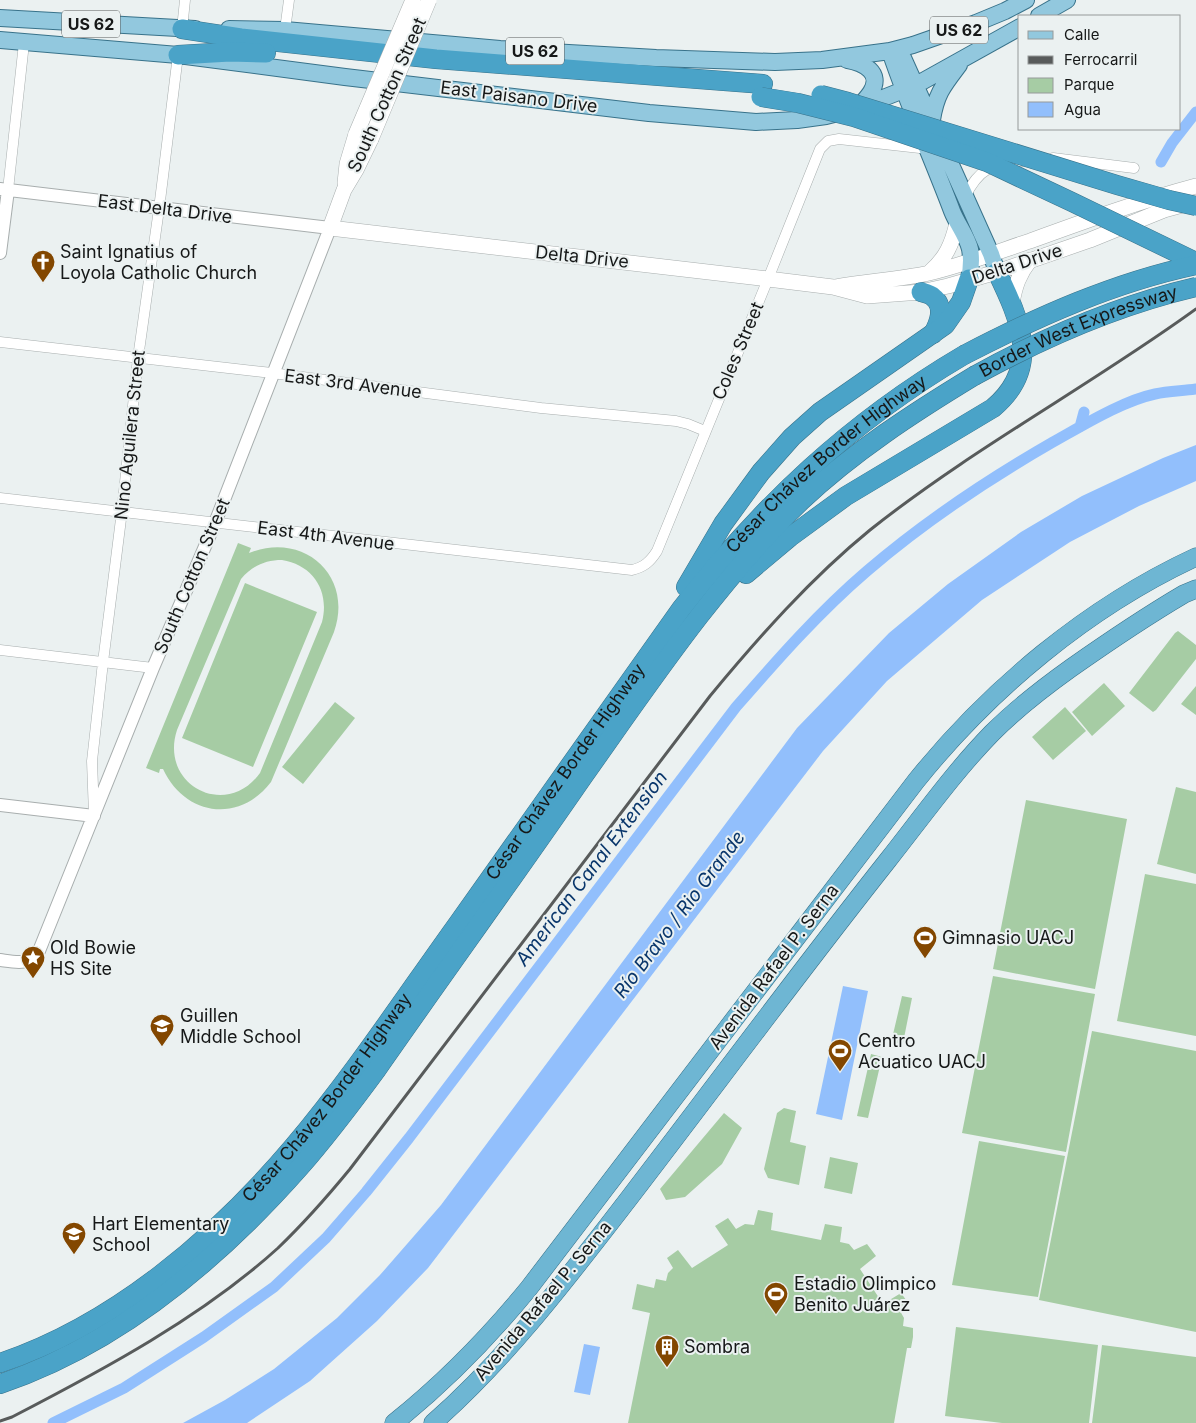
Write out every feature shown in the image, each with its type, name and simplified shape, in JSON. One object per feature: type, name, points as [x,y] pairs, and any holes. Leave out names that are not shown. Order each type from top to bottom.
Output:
[{"type":"highway","points":[[182,29],[250,40],[762,91],[798,103],[854,117],[987,162],[1196,263]]},
{"type":"highway","points":[[178,55],[253,52],[497,76],[762,91],[793,89],[848,102],[1117,186],[1196,206]]},
{"type":"highway","points":[[692,625],[746,574],[790,537],[846,496],[992,408],[1006,396],[1015,382],[1020,368],[1023,349],[1021,334],[1012,303],[994,263]]},
{"type":"highway","name":"César Chávez Border Highway","points":[[0,1363],[51,1342],[92,1321],[153,1280],[199,1242],[264,1180],[293,1147],[355,1068],[403,1016],[653,657],[704,579],[737,540],[788,488],[864,421],[898,396],[964,355],[1053,311],[1196,263]]},
{"type":"highway","points":[[653,657],[723,524],[761,472],[792,436],[820,412],[945,325],[961,302],[970,270]]},
{"type":"highway","name":"Border West Expressway","points":[[653,657],[692,625],[751,554],[802,501],[830,476],[899,423],[974,376],[1024,349],[1098,318],[1143,302],[1196,288]]},
{"type":"highway","points":[[922,292],[933,297],[938,302],[940,315],[933,335]]},
{"type":"highway","name":"Avenida Rafael P. Serna","points":[[394,1423],[468,1356],[501,1322],[529,1288],[910,789],[948,743],[1003,688],[1086,622],[1130,592],[1196,557]]},
{"type":"highway","name":"Avenida Rafael P. Serna","points":[[433,1423],[495,1362],[572,1272],[845,914],[967,761],[1012,714],[1044,688],[1114,637],[1177,598],[1196,589]]},
{"type":"highway","points":[[0,1384],[56,1362],[110,1332],[151,1304],[207,1260],[241,1229],[300,1166],[335,1124],[403,1016]]},
{"type":"main road","name":"South Cotton Street","points":[[344,190],[347,164],[356,134],[413,0]]},
{"type":"main road","name":"South Cotton Street","points":[[330,228],[344,190],[371,139],[429,0]]},
{"type":"main road","name":"US 62","points":[[0,18],[182,29],[285,30],[539,52],[775,62],[840,59],[894,50],[976,23],[1004,12],[1026,0]]},
{"type":"main road","points":[[1041,15],[1067,0]]},
{"type":"main road","name":"East Paisano Drive","points":[[0,40],[178,55],[336,76],[736,122],[774,122],[826,116],[858,108],[910,88],[1018,29]]},
{"type":"main road","points":[[894,50],[934,144],[957,223],[970,247],[970,270]]},
{"type":"main road","points":[[840,59],[859,62],[868,67],[873,74],[874,83],[871,91],[858,108]]},
{"type":"main road","points":[[925,123],[938,93],[963,60]]},
{"type":"main road","points":[[858,108],[882,107],[896,110],[925,123]]},
{"type":"main road","points":[[934,144],[965,197],[994,263]]},
{"type":"main road","name":"Delta Drive","points":[[833,287],[852,283],[898,279],[928,273],[970,270],[994,263],[1114,212],[1196,186]]},
{"type":"main road","name":"Delta Drive","points":[[994,263],[1030,260],[1090,240],[1164,210],[1196,201]]},
{"type":"main road","points":[[928,273],[944,259],[957,223]]},
{"type":"main road","name":"Delta Drive","points":[[330,228],[833,287],[867,296],[922,292],[948,286],[970,270]]},
{"type":"main road","points":[[1012,303],[1015,284],[1020,273],[1030,260]]},
{"type":"street","points":[[182,29],[185,0]]},
{"type":"street","points":[[285,30],[289,0]]},
{"type":"street","points":[[0,253],[4,190],[24,43]]},
{"type":"street","name":"Nino Aguilera Street","points":[[94,816],[92,761],[138,358],[160,209],[178,55]]},
{"type":"street","name":"Coles Street","points":[[650,562],[768,279],[820,148],[828,142],[839,139],[934,144]]},
{"type":"street","points":[[934,144],[1134,168]]},
{"type":"street","points":[[965,197],[976,177],[1000,164],[1013,161],[1061,159]]},
{"type":"street","name":"East Delta Drive","points":[[4,190],[330,228]]},
{"type":"street","name":"South Cotton Street","points":[[0,960],[21,962],[34,959],[39,951],[153,668],[214,523],[330,228]]},
{"type":"street","name":"East 3rd Avenue","points":[[0,342],[272,373],[499,403],[676,421],[705,430]]},
{"type":"street","name":"East 4th Avenue","points":[[0,498],[632,570],[642,568],[650,562]]},
{"type":"street","points":[[0,650],[153,668]]},
{"type":"street","points":[[0,805],[94,816]]},
{"type":"green space","points":[[238,543],[251,548],[249,553],[269,548],[288,548],[305,553],[319,563],[330,576],[337,593],[338,611],[334,632],[271,782],[258,795],[244,804],[229,809],[213,809],[198,805],[185,797],[173,785],[163,769],[160,769],[159,773],[146,768]],"holes":[[[282,560],[302,567],[317,581],[321,590],[324,611],[322,622],[260,773],[246,787],[230,794],[214,795],[199,790],[186,780],[178,767],[174,750],[177,730],[241,579],[254,567],[270,561]]]},
{"type":"green space","points":[[245,583],[317,612],[253,767],[182,738]]},
{"type":"green space","points":[[1178,631],[1196,645],[1196,659],[1153,712],[1129,693]]},
{"type":"green space","points":[[1104,683],[1125,706],[1092,736],[1072,712]]},
{"type":"green space","points":[[1196,686],[1196,715],[1181,704]]},
{"type":"green space","points":[[335,702],[355,718],[303,784],[282,767]]},
{"type":"green space","points":[[1065,707],[1086,731],[1053,760],[1032,737]]},
{"type":"green space","points":[[1176,787],[1196,792],[1196,874],[1157,864]]},
{"type":"green space","points":[[1026,800],[1127,819],[1095,989],[993,969]]},
{"type":"green space","points":[[1145,874],[1196,884],[1196,1036],[1117,1021]]},
{"type":"green space","points":[[993,976],[1095,994],[1066,1152],[962,1133]]},
{"type":"green space","points":[[902,996],[912,998],[903,1043],[891,1043]]},
{"type":"green space","points":[[1092,1031],[1196,1051],[1196,1332],[1039,1300]]},
{"type":"green space","points":[[871,1054],[882,1057],[868,1118],[857,1116]]},
{"type":"green space","points":[[784,1108],[796,1111],[790,1142],[806,1146],[799,1185],[768,1178],[764,1169],[777,1113]]},
{"type":"green space","points":[[724,1113],[742,1128],[722,1164],[685,1197],[666,1200],[660,1189]]},
{"type":"green space","points":[[979,1141],[1065,1156],[1038,1297],[952,1285]]},
{"type":"green space","points":[[830,1157],[858,1163],[852,1194],[824,1188]]},
{"type":"green space","name":"Estadio Olimpico Benito Juárez","points":[[758,1210],[773,1213],[771,1230],[821,1240],[825,1224],[842,1227],[840,1242],[849,1244],[854,1250],[867,1244],[876,1256],[860,1269],[883,1304],[901,1293],[909,1304],[900,1311],[904,1318],[903,1326],[913,1328],[913,1337],[911,1348],[907,1348],[894,1423],[628,1423],[650,1313],[632,1309],[637,1284],[654,1288],[656,1279],[666,1281],[668,1273],[673,1268],[667,1258],[678,1250],[692,1268],[728,1245],[715,1226],[728,1218],[736,1229],[745,1224],[754,1225]]},
{"type":"green space","points":[[956,1327],[1098,1345],[1089,1423],[1002,1423],[945,1416]]},
{"type":"green space","points":[[1102,1345],[1196,1357],[1196,1423],[1092,1423]]},
{"type":"water","name":"Río Bravo / Rio Grande","points":[[1196,445],[1196,481],[1139,506],[1070,542],[982,600],[887,681],[823,751],[428,1268],[377,1321],[310,1381],[247,1423],[183,1423],[225,1400],[274,1369],[337,1318],[380,1275],[441,1205],[797,728],[889,633],[948,584],[1021,532],[1082,496],[1163,458]]},
{"type":"water","points":[[843,986],[868,991],[842,1120],[816,1114]]},
{"type":"water","points":[[584,1344],[600,1347],[590,1395],[574,1392]]},
{"type":"waterway","points":[[1161,162],[1172,143],[1196,112]]},
{"type":"waterway","name":"American Canal Extension","points":[[53,1423],[124,1388],[204,1337],[274,1287],[326,1238],[409,1138],[736,707],[799,637],[849,587],[933,519],[1004,471],[1053,442],[1102,415],[1142,397],[1196,389]]},
{"type":"waterway","points":[[1080,427],[1084,412]]},
{"type":"railway","points":[[0,1421],[12,1417],[46,1399],[151,1341],[217,1297],[278,1248],[315,1210],[350,1169],[710,696],[766,630],[806,588],[870,530],[909,500],[990,444],[1115,364],[1196,309]]},
{"type":"place","name":"Saint Ignatius of Loyola Catholic Church","points":[[43,283]]},
{"type":"place","name":"Gimnasio UACJ","points":[[925,959]]},
{"type":"place","name":"Old Bowie HS Site","points":[[33,979]]},
{"type":"place","name":"Guillen Middle School","points":[[162,1047]]},
{"type":"place","name":"Centro Acuatico UACJ","points":[[840,1072]]},
{"type":"place","name":"Hart Elementary School","points":[[74,1255]]},
{"type":"place","name":"Estadio Olimpico Benito Juárez","points":[[776,1315]]},
{"type":"place","name":"Sombra","points":[[667,1368]]}]
